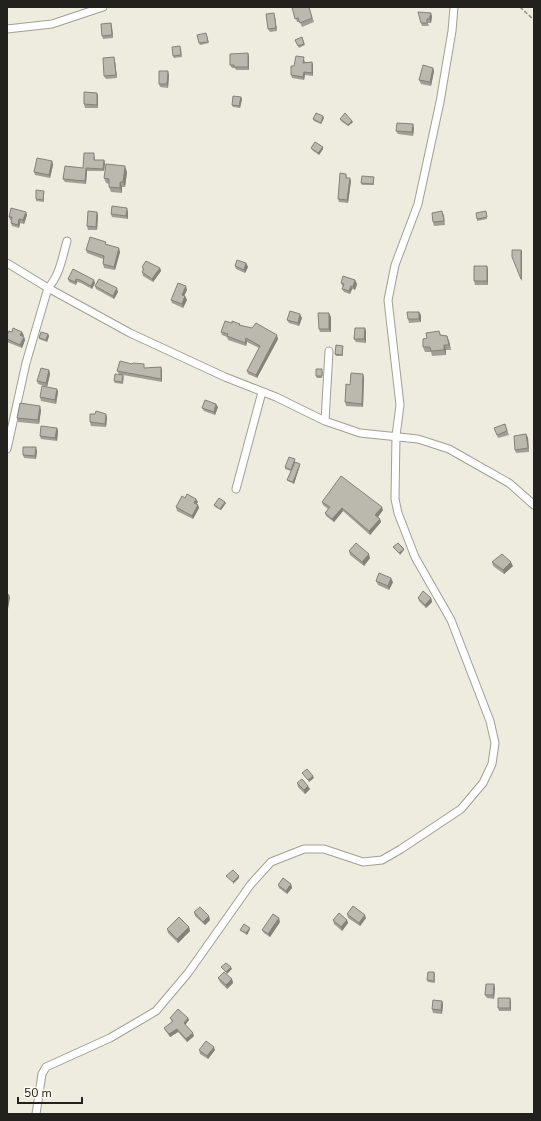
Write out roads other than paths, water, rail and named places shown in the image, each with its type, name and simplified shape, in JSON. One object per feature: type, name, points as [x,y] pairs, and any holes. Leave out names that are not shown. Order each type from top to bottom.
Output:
[{"type":"street","points":[[7,29],[52,24],[93,9],[103,7]]},
{"type":"street","points":[[36,1114],[42,1074],[46,1067],[110,1038],[156,1011],[192,967],[251,884],[271,862],[304,849],[324,849],[363,862],[382,860],[461,809],[483,783],[492,764],[495,743],[490,721],[451,620],[416,557],[398,513],[395,500],[396,436],[400,405],[388,300],[395,265],[418,204],[440,102],[452,31],[454,7]]},
{"type":"street","points":[[7,449],[26,363],[48,288],[56,280],[66,241]]},
{"type":"street","points":[[7,263],[48,288],[130,333],[325,421],[360,434],[418,439],[449,449],[509,483],[534,504]]},
{"type":"street","points":[[325,421],[329,351]]},
{"type":"street","points":[[236,489],[262,392]]}]
